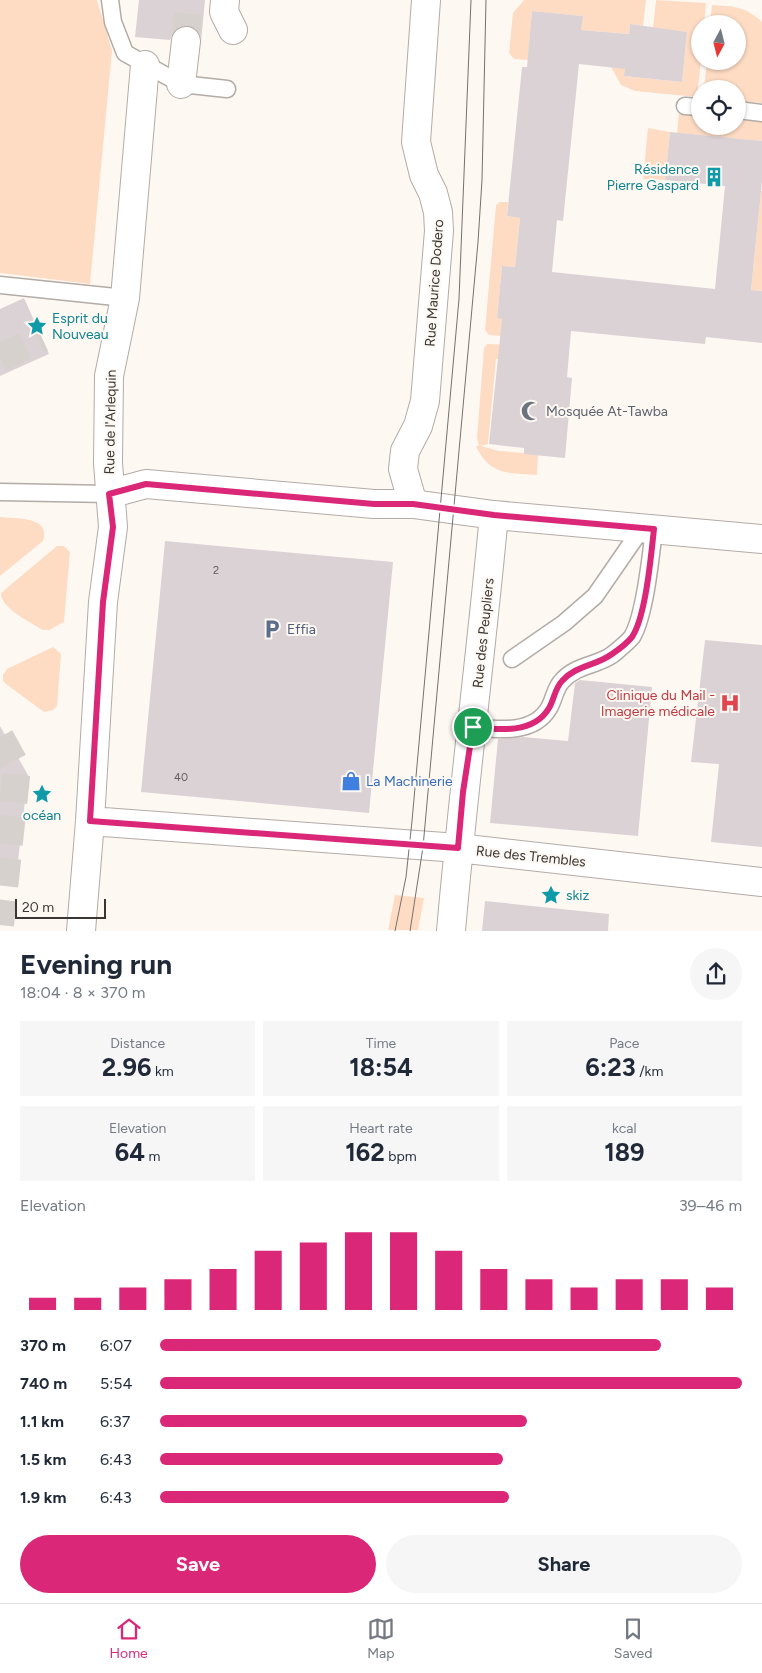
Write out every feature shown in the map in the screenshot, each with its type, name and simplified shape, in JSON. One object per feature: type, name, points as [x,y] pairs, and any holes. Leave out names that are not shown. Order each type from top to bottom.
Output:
[{"type":"street","points":[[225,0],[224,12],[233,30]]},
{"type":"street","name":"Rue Maurice Dodero","points":[[413,504],[403,469],[405,451],[418,426],[424,401],[439,231],[438,212],[418,156],[416,142],[426,0]]},
{"type":"street","points":[[181,84],[186,41]]},
{"type":"street","name":"Rue de l'Arlequin","points":[[81,930],[90,821],[103,602],[113,527],[109,494],[109,376],[125,298],[145,65]]},
{"type":"street","points":[[109,494],[146,484],[374,504],[413,504],[494,515],[762,539]]},
{"type":"street","name":"Rue des Peupliers","points":[[451,930],[463,792],[473,727],[494,515]]},
{"type":"street","name":"Rue des Trembles","points":[[90,821],[458,848],[762,882]]},
{"type":"lane","points":[[110,0],[113,22],[125,52],[181,84],[227,88]]},
{"type":"lane","points":[[746,111],[762,112]]},
{"type":"lane","points":[[0,285],[125,298]]},
{"type":"lane","points":[[0,492],[109,494]]},
{"type":"lane","points":[[512,659],[564,623],[595,596],[648,529]]},
{"type":"lane","points":[[473,727],[504,730],[522,728],[542,718],[550,707],[560,682],[574,670],[610,656],[632,637],[641,610],[648,529]]},
{"type":"shaded area","points":[[0,0],[97,0],[112,51],[90,284],[0,273]]},
{"type":"shaded area","points":[[524,0],[646,0],[643,26],[630,24],[629,34],[581,30],[582,16],[532,11],[528,60],[514,59],[509,53],[513,13]]},
{"type":"shaded area","points":[[656,0],[706,3],[705,15],[691,15],[691,70],[700,70],[699,80],[691,80],[691,96],[635,91],[621,85],[611,67],[625,68],[625,76],[682,82],[687,32],[653,28]]},
{"type":"shaded area","points":[[712,5],[727,6],[745,10],[762,22],[762,103],[746,102],[746,80],[705,80],[706,70],[746,70],[746,15],[711,15]]},
{"type":"shaded area","points":[[679,113],[691,115],[691,134],[677,133]]},
{"type":"shaded area","points":[[746,120],[762,122],[762,141],[698,135],[746,135]]},
{"type":"shaded area","points":[[648,128],[670,132],[665,180],[643,179]]},
{"type":"shaded area","points":[[762,191],[762,291],[751,290]]},
{"type":"shaded area","points":[[500,202],[508,202],[507,216],[520,218],[515,267],[502,266],[497,318],[531,322],[524,338],[489,335],[485,330],[496,205]]},
{"type":"shaded area","points":[[487,344],[518,345],[510,360],[496,359],[488,444],[481,446],[499,451],[538,454],[537,475],[500,471],[487,462],[476,446],[479,446],[477,438],[484,348]]},
{"type":"shaded area","points":[[0,517],[31,520],[42,527],[44,533],[43,541],[0,576]]},
{"type":"shaded area","points":[[57,546],[64,546],[70,552],[64,622],[49,630],[43,630],[11,609],[2,599],[1,593]]},
{"type":"shaded area","points":[[53,647],[61,654],[57,706],[53,710],[44,712],[6,684],[3,681],[3,675],[7,669]]},
{"type":"shaded area","points":[[395,895],[424,898],[418,930],[388,930]]},
{"type":"building","points":[[139,0],[205,0],[201,42],[200,34],[196,29],[187,25],[174,31],[170,40],[135,37]]},
{"type":"building","name":"Résidence Pierre Gaspard","points":[[532,11],[583,16],[581,30],[629,34],[630,24],[687,32],[682,82],[624,76],[625,69],[579,64],[563,221],[557,220],[552,272],[715,289],[725,186],[665,180],[670,132],[762,141],[762,182],[751,290],[762,291],[762,343],[706,337],[705,344],[571,331],[567,377],[572,378],[565,458],[524,454],[524,448],[489,444],[502,319],[497,318],[502,266],[515,267],[520,218],[507,216],[522,67],[527,67]]},
{"type":"building","points":[[24,298],[49,354],[0,376],[0,309]]},
{"type":"building","name":"Effia","points":[[165,541],[393,562],[369,813],[141,792]]},
{"type":"building","name":"Clinique du Mail - Imagerie médicale","points":[[705,640],[762,645],[762,847],[711,842],[719,764],[691,762]]},
{"type":"building","points":[[580,680],[652,687],[638,836],[490,823],[498,739],[523,737],[568,741],[575,683]]},
{"type":"building","points":[[0,726],[28,775],[16,878],[0,877]]},
{"type":"building","points":[[485,901],[609,914],[608,931],[482,931]]},
{"type":"tunnel","points":[[186,41],[189,0]]},
{"type":"tunnel","points":[[0,358],[42,338]]},
{"type":"tunnel","points":[[0,737],[17,768],[0,925]]},
{"type":"tram line","points":[[395,931],[406,877],[412,821],[459,299],[471,0]]},
{"type":"tram line","points":[[410,931],[423,847],[478,242],[482,180],[486,0]]},
{"type":"place","name":"Résidence Pierre Gaspard","points":[[714,177]]},
{"type":"place","name":"Esprit du Nouveau","points":[[37,326]]},
{"type":"place","name":"Mosquée At-Tawba","points":[[531,411]]},
{"type":"place","name":"Effia","points":[[272,629]]},
{"type":"place","name":"Clinique du Mail - Imagerie médicale","points":[[730,703]]},
{"type":"place","name":"La Machinerie","points":[[351,781]]},
{"type":"place","name":"océan","points":[[42,794]]},
{"type":"place","name":"skiz","points":[[551,895]]},
{"type":"route","points":[[146,484],[374,504],[413,504],[494,515],[654,529],[641,610],[632,637],[610,656],[574,670],[560,682],[550,707],[542,718],[522,728],[498,730],[473,727],[463,792],[458,848],[90,821],[103,602],[113,527],[109,494],[146,484]]}]
